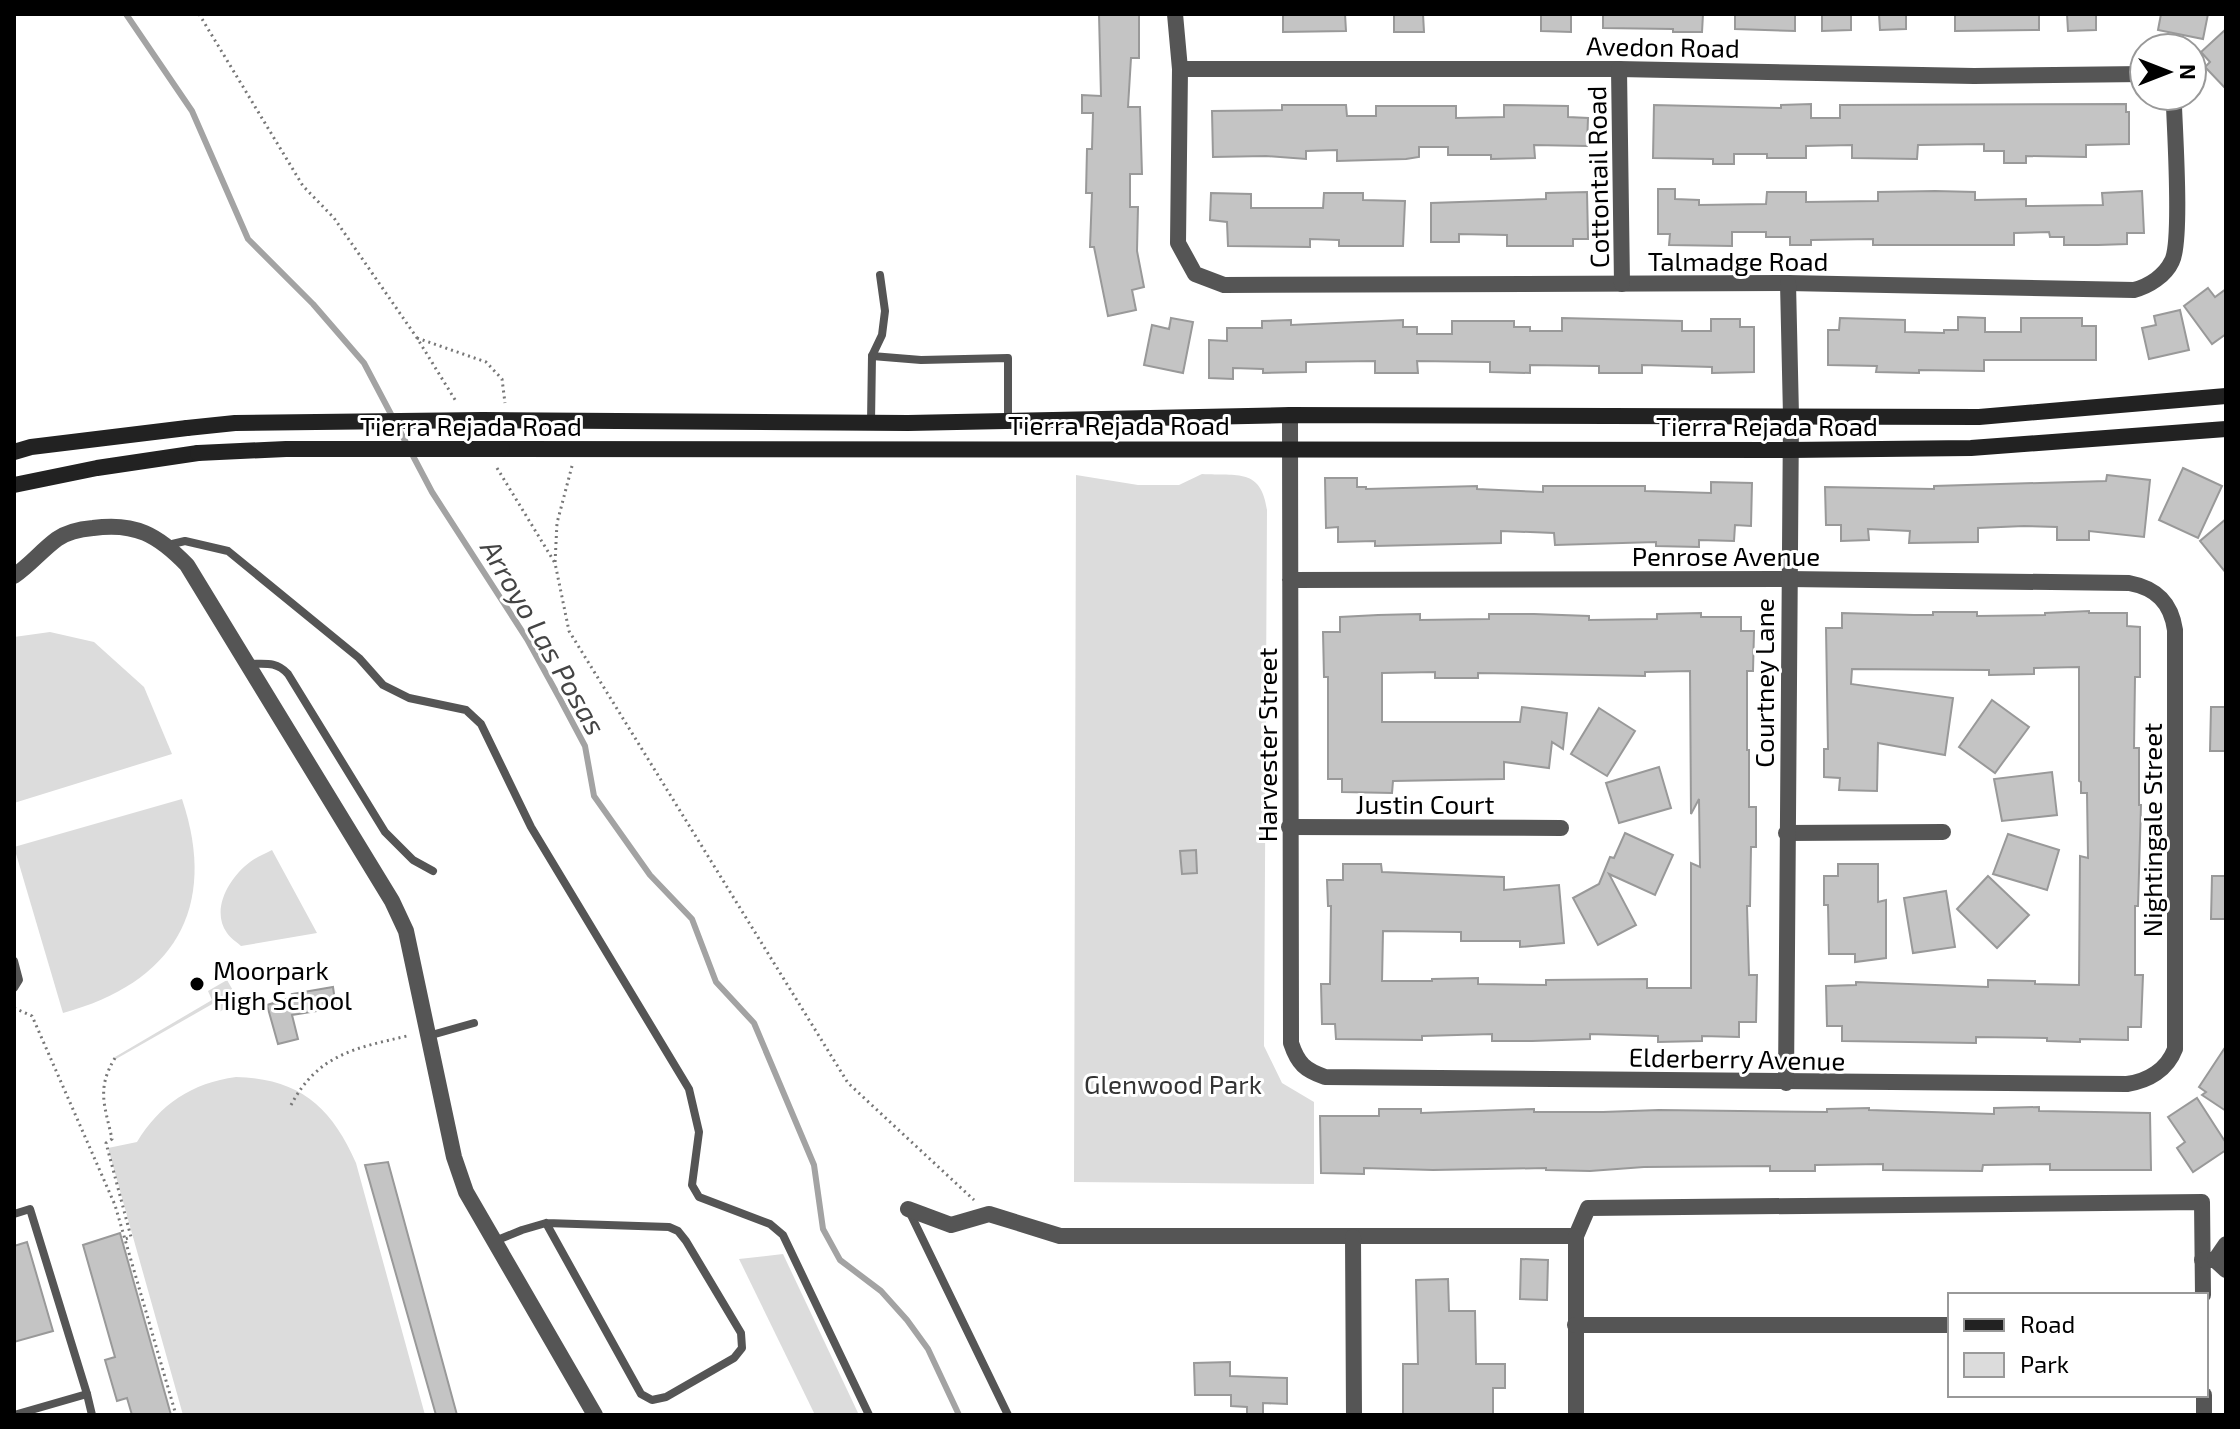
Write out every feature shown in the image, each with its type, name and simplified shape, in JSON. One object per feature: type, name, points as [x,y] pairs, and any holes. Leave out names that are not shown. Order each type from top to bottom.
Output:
[{"type":"main road","name":"Tierra Rejada Road","points":[[14,452],[31,447],[235,423],[1008,421],[1290,415],[1979,417],[2226,396]]},
{"type":"main road","name":"Tierra Rejada Road","points":[[14,485],[97,468],[198,453],[286,449],[496,453],[577,449],[1790,450],[1971,448],[2226,429]]},
{"type":"street","points":[[1175,14],[1180,69]]},
{"type":"street","name":"Avedon Road","points":[[1180,69],[1619,69],[1974,76],[2128,74]]},
{"type":"street","name":"Talmadge Road","points":[[1180,69],[1178,243],[1195,274],[1224,285],[1788,283],[2142,288],[2168,268],[2176,253],[2174,112]]},
{"type":"street","name":"Cottontail Road","points":[[1619,69],[1622,284]]},
{"type":"street","name":"Courtney Lane","points":[[1786,1083],[1791,416],[1788,283]]},
{"type":"street","name":"Harvester Street","points":[[1290,415],[1291,1043],[1297,1061],[1307,1071]]},
{"type":"street","points":[[14,576],[59,538],[83,529],[113,525],[139,529],[168,545],[187,565],[392,901],[406,931],[454,1157],[466,1192],[595,1415]]},
{"type":"street","name":"Penrose Avenue","points":[[1290,580],[1788,579],[2129,583],[2145,586],[2159,594]]},
{"type":"street","name":"Nightingale Street","points":[[2159,594],[2172,613],[2175,630],[2175,1049],[2163,1068]]},
{"type":"street","name":"Justin Court","points":[[1289,827],[1561,828]]},
{"type":"street","points":[[1786,833],[1943,832]]},
{"type":"street","name":"Elderberry Avenue","points":[[1307,1071],[1325,1077],[2127,1084],[2151,1076],[2163,1068]]},
{"type":"street","points":[[1576,1415],[1576,1236],[1588,1208],[2202,1202],[2214,1264]]},
{"type":"street","points":[[908,1209],[951,1225],[989,1214],[1060,1236],[1576,1236]]},
{"type":"street","points":[[1353,1237],[1354,1415]]},
{"type":"street","points":[[2204,1293],[2214,1264],[2226,1244]]},
{"type":"street","points":[[1575,1325],[1948,1325]]},
{"type":"lane","points":[[871,422],[872,356],[882,335],[885,311],[880,275]]},
{"type":"lane","points":[[872,356],[921,360],[1008,358],[1008,421]]},
{"type":"lane","points":[[168,545],[185,541],[228,551],[359,658],[383,685],[409,698],[466,710],[481,724],[531,827],[689,1089],[699,1132],[692,1185],[699,1197],[770,1224],[783,1235],[869,1415]]},
{"type":"lane","points":[[247,664],[273,664],[288,674],[385,832],[413,860],[433,871]]},
{"type":"lane","points":[[14,961],[19,980],[14,988]]},
{"type":"lane","points":[[428,1036],[474,1023]]},
{"type":"lane","points":[[14,1214],[30,1209],[92,1415]]},
{"type":"lane","points":[[908,1209],[1008,1415]]},
{"type":"lane","points":[[495,1241],[546,1223],[669,1227],[678,1231],[741,1333],[742,1348],[734,1358],[666,1397],[652,1400],[641,1394],[546,1223]]},
{"type":"lane","points":[[14,1415],[87,1394]]},
{"type":"path","points":[[199,14],[303,186],[334,218],[417,338],[458,404]]},
{"type":"path","points":[[417,338],[486,362],[502,379],[508,420]]},
{"type":"path","points":[[577,449],[557,523],[555,563],[569,631],[848,1083],[989,1214]]},
{"type":"path","points":[[496,453],[555,563]]},
{"type":"path","points":[[14,1008],[32,1016],[115,1205],[176,1415]]},
{"type":"path","points":[[291,1105],[303,1083],[322,1066],[358,1048],[407,1036]]},
{"type":"path","points":[[115,1058],[105,1074],[103,1094],[112,1139],[106,1143],[131,1237],[125,1239]]},
{"type":"green space","name":"Glenwood Park","points":[[1202,474],[1246,477],[1259,487],[1267,510],[1264,1046],[1282,1083],[1314,1102],[1314,1184],[1074,1182],[1076,475],[1138,485],[1179,485]]},
{"type":"green space","points":[[50,632],[94,642],[144,687],[172,754],[14,803],[14,637]]},
{"type":"green space","points":[[182,799],[192,839],[194,875],[190,907],[178,936],[159,961],[133,982],[101,1000],[63,1013],[14,847]]},
{"type":"green space","points":[[272,850],[317,933],[241,946],[228,935],[222,924],[225,894],[243,868]]},
{"type":"green space","points":[[227,980],[239,1001],[219,1012],[214,1003],[116,1059],[212,1000],[208,991]]},
{"type":"green space","points":[[236,1077],[278,1083],[310,1099],[324,1111],[346,1143],[356,1163],[425,1415],[183,1415],[108,1148],[137,1142],[167,1106],[191,1090]]},
{"type":"green space","points":[[783,1254],[859,1415],[815,1415],[739,1259]]},
{"type":"building","points":[[1099,14],[1139,14],[1139,58],[1131,58],[1128,107],[1140,107],[1142,174],[1130,174],[1130,207],[1138,207],[1137,251],[1144,287],[1132,290],[1136,310],[1108,316],[1094,247],[1090,247],[1092,193],[1086,193],[1087,149],[1092,149],[1093,113],[1082,113],[1082,95],[1101,96]]},
{"type":"building","points":[[1283,14],[1345,14],[1346,31],[1283,32]]},
{"type":"building","points":[[1394,14],[1423,14],[1424,32],[1394,32]]},
{"type":"building","points":[[1541,14],[1571,14],[1571,32],[1541,31]]},
{"type":"building","points":[[1603,14],[1703,14],[1702,32],[1603,28]]},
{"type":"building","points":[[1735,14],[1795,14],[1795,31],[1735,29]]},
{"type":"building","points":[[1822,14],[1851,14],[1851,30],[1822,31]]},
{"type":"building","points":[[1879,14],[1906,14],[1906,29],[1880,30]]},
{"type":"building","points":[[1955,14],[2039,14],[2039,30],[1955,31]]},
{"type":"building","points":[[2067,14],[2096,14],[2096,30],[2068,31]]},
{"type":"building","points":[[2161,14],[2208,14],[2204,32],[2158,30]]},
{"type":"building","points":[[2226,29],[2226,89],[2208,70],[2208,46]]},
{"type":"building","points":[[1811,104],[1811,118],[1840,118],[1840,105],[2126,104],[2129,144],[2086,145],[2086,157],[2026,156],[2026,163],[2004,163],[2004,151],[1984,151],[1984,144],[1918,145],[1917,159],[1852,158],[1852,145],[1806,146],[1806,158],[1734,154],[1734,164],[1713,164],[1713,159],[1653,158],[1654,105],[1781,108],[1781,105]]},
{"type":"building","points":[[1282,105],[1346,105],[1347,116],[1376,116],[1376,106],[1456,106],[1456,118],[1504,117],[1504,105],[1568,106],[1568,117],[1588,118],[1587,146],[1534,145],[1535,158],[1491,159],[1491,155],[1448,155],[1448,147],[1419,147],[1419,157],[1406,159],[1337,161],[1337,150],[1306,151],[1306,159],[1213,157],[1212,111],[1282,110]]},
{"type":"building","points":[[1658,189],[1675,189],[1675,199],[1699,200],[1699,205],[1766,204],[1767,192],[1806,192],[1806,202],[1878,201],[1878,192],[1935,191],[1975,192],[1975,200],[2026,199],[2026,206],[2103,205],[2102,193],[2142,191],[2144,233],[2127,233],[2127,244],[2098,245],[2064,245],[2064,237],[2050,237],[2049,232],[2014,233],[2014,245],[1873,245],[1873,239],[1811,240],[1811,245],[1790,245],[1790,237],[1766,237],[1766,232],[1732,232],[1732,246],[1669,245],[1670,234],[1658,234]]},
{"type":"building","points":[[1587,192],[1588,239],[1573,239],[1573,246],[1507,246],[1507,235],[1459,234],[1459,242],[1431,242],[1431,203],[1546,199],[1546,193]]},
{"type":"building","points":[[1211,193],[1251,194],[1251,208],[1323,208],[1324,193],[1363,193],[1363,200],[1405,201],[1403,246],[1339,246],[1339,240],[1310,239],[1310,247],[1228,246],[1227,222],[1210,220]]},
{"type":"building","points":[[2208,288],[2215,297],[2226,289],[2226,334],[2212,344],[2184,306]]},
{"type":"building","points":[[2180,310],[2189,350],[2149,359],[2142,328],[2156,325],[2154,316]]},
{"type":"building","points":[[1958,317],[1985,318],[1985,332],[2021,332],[2021,318],[2082,318],[2082,326],[2096,326],[2096,360],[1984,360],[1984,371],[1919,370],[1919,373],[1876,372],[1877,366],[1828,365],[1828,330],[1839,330],[1840,318],[1905,320],[1905,332],[1944,333],[1944,330],[1958,330]]},
{"type":"building","points":[[1171,318],[1193,322],[1183,373],[1144,365],[1152,325],[1169,329]]},
{"type":"building","points":[[1562,318],[1682,321],[1682,331],[1711,331],[1711,319],[1740,319],[1740,327],[1754,327],[1754,372],[1712,373],[1712,367],[1642,365],[1642,373],[1599,373],[1599,366],[1530,365],[1530,373],[1490,372],[1490,362],[1417,361],[1418,373],[1375,373],[1375,361],[1306,362],[1306,372],[1263,373],[1263,369],[1233,368],[1233,379],[1209,378],[1209,340],[1227,341],[1227,328],[1262,328],[1262,321],[1291,320],[1291,325],[1403,320],[1403,327],[1417,327],[1417,334],[1452,334],[1452,321],[1514,321],[1514,327],[1530,327],[1530,331],[1562,331]]},
{"type":"building","points":[[2183,468],[2222,486],[2198,538],[2159,520]]},
{"type":"building","points":[[2107,475],[2150,480],[2144,537],[2089,531],[2089,540],[2057,540],[2057,527],[2024,526],[1978,528],[1978,542],[1909,543],[1910,531],[1868,529],[1869,540],[1841,541],[1841,525],[1826,525],[1825,487],[1934,489],[1934,486],[2106,481]]},
{"type":"building","points":[[1325,478],[1357,478],[1357,487],[1366,489],[1477,486],[1477,489],[1543,492],[1543,486],[1645,486],[1645,491],[1711,493],[1711,482],[1752,483],[1751,526],[1735,525],[1734,541],[1699,540],[1699,547],[1656,546],[1656,542],[1555,545],[1554,533],[1501,531],[1501,543],[1375,546],[1375,541],[1338,542],[1338,527],[1326,528]]},
{"type":"building","points":[[2226,519],[2226,573],[2200,541]]},
{"type":"building","points":[[2089,611],[2127,613],[2127,626],[2140,627],[2140,677],[2135,677],[2134,748],[2139,748],[2141,805],[2138,906],[2135,906],[2135,975],[2143,975],[2141,1027],[2128,1027],[2128,1040],[2080,1039],[2080,1042],[2047,1041],[2047,1038],[1976,1037],[1976,1043],[1842,1041],[1842,1026],[1827,1026],[1826,986],[1856,985],[1856,982],[1988,987],[1988,980],[2079,985],[2080,856],[2088,858],[2087,793],[2081,793],[2079,781],[2079,667],[2034,668],[2034,674],[1989,675],[1989,670],[1852,669],[1851,684],[1953,698],[1945,755],[1878,743],[1877,791],[1839,790],[1840,778],[1824,777],[1824,749],[1828,749],[1826,628],[1842,628],[1842,613],[1933,615],[1933,612],[1977,612],[1977,616]]},
{"type":"building","points":[[1701,613],[1701,617],[1741,617],[1741,631],[1754,631],[1753,671],[1747,671],[1747,750],[1749,807],[1756,807],[1756,847],[1751,847],[1750,906],[1747,906],[1749,975],[1757,975],[1756,1022],[1739,1022],[1739,1037],[1702,1036],[1702,1041],[1658,1042],[1658,1036],[1590,1034],[1590,1039],[1532,1041],[1492,1041],[1492,1034],[1422,1036],[1422,1040],[1336,1039],[1335,1024],[1322,1024],[1321,984],[1330,984],[1331,906],[1328,906],[1327,880],[1343,880],[1343,864],[1381,864],[1382,872],[1504,877],[1504,890],[1559,885],[1564,943],[1520,947],[1520,941],[1461,941],[1461,932],[1383,931],[1382,981],[1478,978],[1478,984],[1546,985],[1546,980],[1647,979],[1647,988],[1691,988],[1691,863],[1700,867],[1699,799],[1691,814],[1690,671],[1645,672],[1645,676],[1478,673],[1478,678],[1435,678],[1435,672],[1382,673],[1382,722],[1520,722],[1522,707],[1567,713],[1563,749],[1552,742],[1549,768],[1504,762],[1504,779],[1393,781],[1392,793],[1342,792],[1342,779],[1328,779],[1328,677],[1324,677],[1323,632],[1340,632],[1340,617],[1378,615],[1420,614],[1420,620],[1489,619],[1489,614],[1534,614],[1589,616],[1589,620],[1657,619],[1657,614]]},
{"type":"building","points":[[1992,700],[2029,727],[1995,773],[1959,747]]},
{"type":"building","points":[[2211,707],[2226,707],[2226,751],[2210,751]]},
{"type":"building","points":[[1599,708],[1635,731],[1607,776],[1571,754]]},
{"type":"building","points":[[1659,767],[1671,808],[1619,823],[1606,783]]},
{"type":"building","points":[[2052,772],[2057,815],[2002,821],[1994,779]]},
{"type":"building","points":[[1625,833],[1673,855],[1655,895],[1609,874],[1636,925],[1598,945],[1573,898],[1599,884],[1610,857],[1614,858]]},
{"type":"building","points":[[2008,834],[2059,850],[2047,890],[1993,874]]},
{"type":"building","points":[[1196,850],[1197,873],[1182,874],[1180,851]]},
{"type":"building","points":[[1838,864],[1878,864],[1878,902],[1886,900],[1886,958],[1855,962],[1855,954],[1829,954],[1824,876],[1838,876]]},
{"type":"building","points":[[1988,876],[2029,915],[1997,948],[1957,909]]},
{"type":"building","points":[[2212,876],[2226,876],[2226,919],[2211,919]]},
{"type":"building","points":[[1946,891],[1955,947],[1913,953],[1904,898]]},
{"type":"building","points":[[333,987],[336,1008],[292,1015],[298,1039],[278,1044],[267,1005],[293,997],[292,994]]},
{"type":"building","points":[[2226,1046],[2226,1111],[2202,1095],[2206,1092],[2199,1087]]},
{"type":"building","points":[[2197,1098],[2226,1143],[2226,1150],[2193,1172],[2177,1148],[2185,1142],[2168,1117]]},
{"type":"building","points":[[2039,1107],[2039,1111],[2150,1113],[2151,1170],[2050,1170],[2050,1164],[1983,1165],[1982,1171],[1883,1170],[1883,1164],[1815,1165],[1815,1171],[1770,1171],[1770,1166],[1644,1167],[1590,1171],[1546,1168],[1364,1168],[1364,1174],[1321,1173],[1320,1116],[1379,1116],[1379,1109],[1421,1109],[1421,1113],[1534,1109],[1534,1112],[1827,1112],[1827,1109],[1869,1108],[1994,1114],[1994,1108]]},
{"type":"building","points":[[388,1162],[457,1415],[436,1415],[365,1165]]},
{"type":"building","points":[[120,1233],[171,1415],[132,1415],[127,1398],[117,1401],[105,1360],[115,1357],[83,1245]]},
{"type":"building","points":[[27,1242],[53,1331],[14,1342],[14,1246]]},
{"type":"building","points":[[1521,1259],[1548,1260],[1547,1300],[1520,1299]]},
{"type":"building","points":[[1448,1279],[1449,1311],[1475,1311],[1476,1364],[1505,1364],[1505,1388],[1493,1388],[1493,1415],[1403,1415],[1403,1364],[1418,1364],[1416,1280]]},
{"type":"building","points":[[1230,1362],[1230,1376],[1287,1378],[1287,1404],[1263,1403],[1263,1415],[1247,1415],[1247,1407],[1231,1406],[1231,1395],[1195,1395],[1194,1363]]},
{"type":"waterway","name":"Arroyo Las Posas","points":[[126,14],[192,111],[248,239],[313,304],[364,363],[432,492],[527,639],[585,746],[594,796],[650,875],[692,919],[716,982],[754,1023],[814,1165],[823,1229],[840,1260],[881,1291],[907,1320],[928,1349],[959,1415]]},
{"type":"place","name":"Moorpark High School","points":[[197,984]]}]
